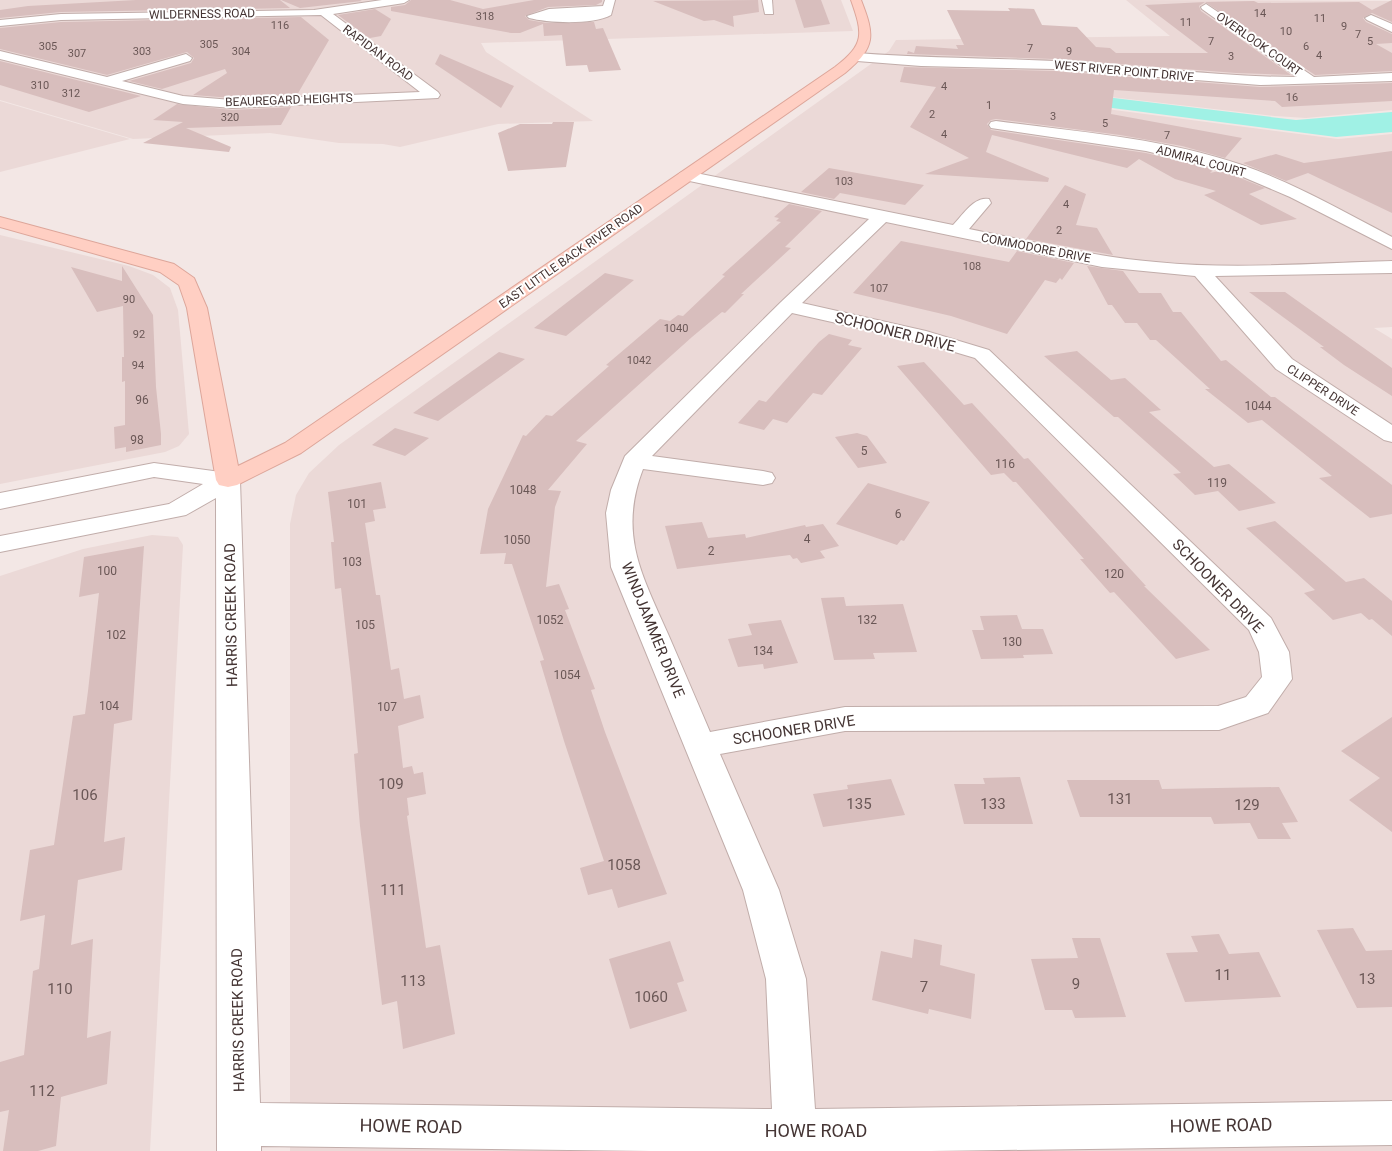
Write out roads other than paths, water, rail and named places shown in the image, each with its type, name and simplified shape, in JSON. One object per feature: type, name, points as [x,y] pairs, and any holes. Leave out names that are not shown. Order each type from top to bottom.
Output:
[{"type":"street","name":"WILDERNESS ROAD","points":[[0,23],[60,17],[324,12],[404,0]]},
{"type":"street","points":[[767,0],[769,12]]},
{"type":"street","points":[[856,0],[867,31],[867,40],[857,57]]},
{"type":"street","points":[[609,5],[605,15],[591,18],[549,19],[533,16],[549,12],[609,5]]},
{"type":"street","name":"OVERLOOK COURT","points":[[1206,7],[1311,81]]},
{"type":"street","name":"RAPIDAN ROAD","points":[[324,12],[433,95]]},
{"type":"street","points":[[1371,18],[1392,29]]},
{"type":"street","name":"BEAUREGARD HEIGHTS","points":[[0,55],[183,100],[232,104],[433,95]]},
{"type":"street","name":"WEST RIVER POINT DRIVE","points":[[857,57],[921,62],[1055,65],[1213,79],[1311,81],[1392,77]]},
{"type":"street","name":"EAST LITTLE BACK RIVER ROAD","points":[[0,544],[177,510],[228,480],[293,448],[857,57]]},
{"type":"street","points":[[106,82],[186,58]]},
{"type":"street","name":"ADMIRAL COURT","points":[[996,125],[1122,142],[1194,156],[1234,168],[1270,181],[1392,244]]},
{"type":"street","name":"COMMODORE DRIVE","points":[[686,176],[1102,261],[1156,268],[1201,271],[1392,267]]},
{"type":"street","points":[[957,232],[983,203]]},
{"type":"street","name":"WINDJAMMER DRIVE","points":[[795,1131],[786,979],[761,890],[625,567],[617,526],[621,492],[634,461],[788,306],[881,217]]},
{"type":"street","name":"HARRIS CREEK ROAD","points":[[0,222],[167,268],[187,282],[197,308],[228,480],[240,1137]]},
{"type":"street","name":"CLIPPER DRIVE","points":[[1201,271],[1238,315],[1284,364],[1392,435]]},
{"type":"street","name":"SCHOONER DRIVE","points":[[700,746],[845,719],[1219,718],[1257,706],[1277,679],[1274,652],[1261,625],[982,354],[926,337],[788,306]]},
{"type":"street","points":[[634,461],[763,478]]},
{"type":"street","points":[[0,501],[154,470],[228,480]]},
{"type":"street","name":"EAST LITTLE BACK RIVER ROAD","points":[[0,554],[35,537]]},
{"type":"street","name":"HOWE ROAD","points":[[240,1137],[1392,1123]]},
{"type":"water","points":[[988,83],[1296,120],[1392,112],[1392,132],[1336,137],[981,91]]}]
